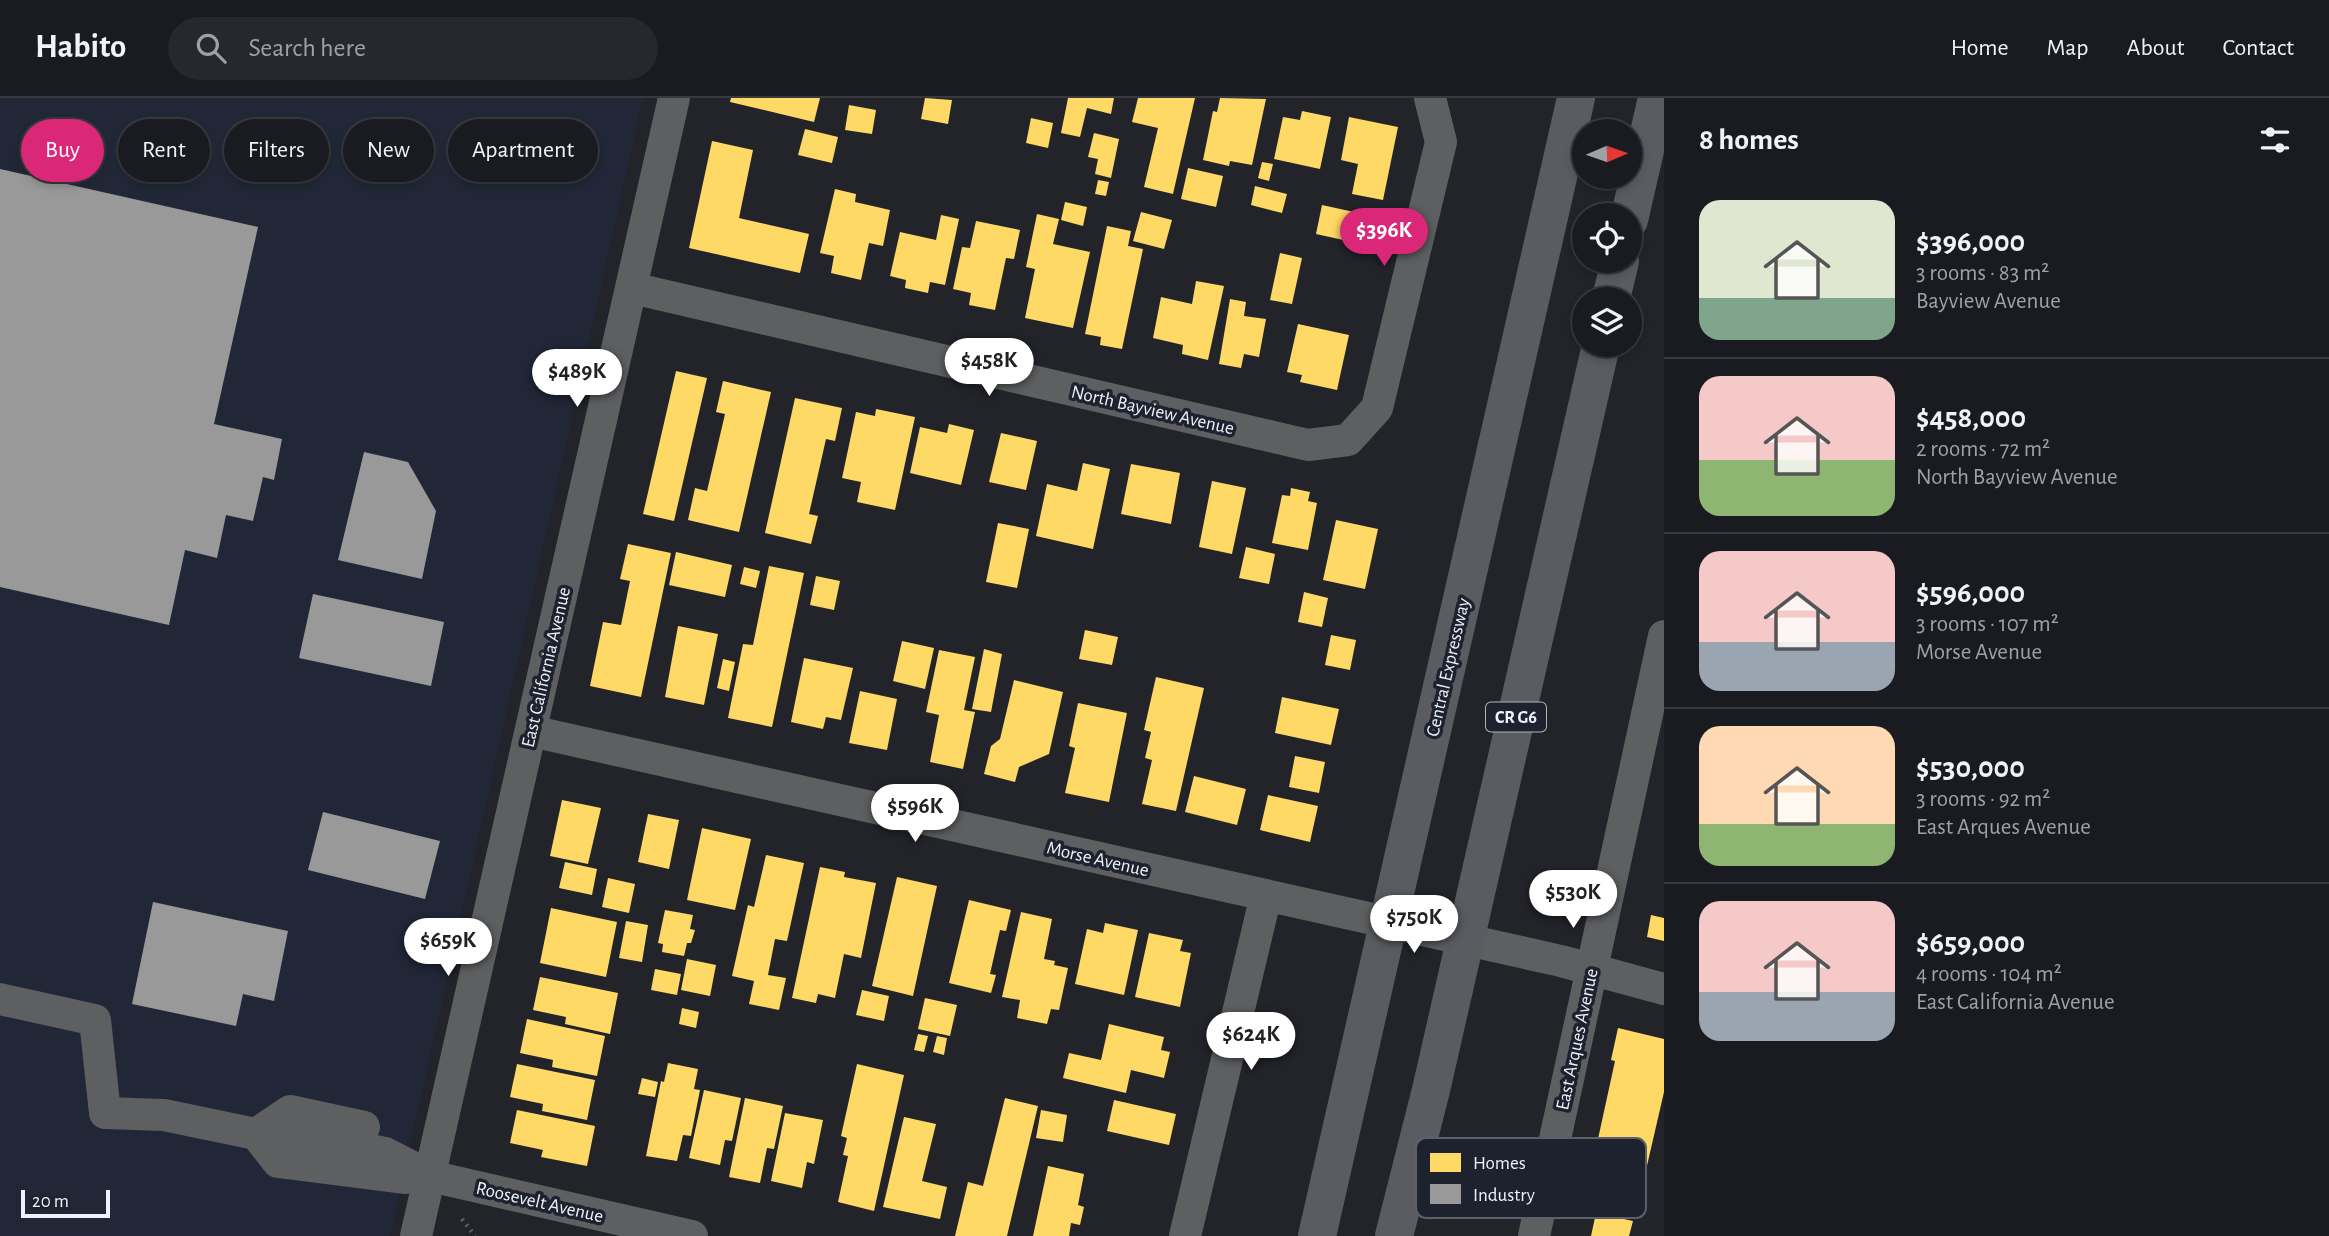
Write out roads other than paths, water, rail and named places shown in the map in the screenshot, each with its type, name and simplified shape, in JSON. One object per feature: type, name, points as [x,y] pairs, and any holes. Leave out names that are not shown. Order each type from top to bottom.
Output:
[{"type":"highway","name":"Central Expressway","points":[[1318,1233],[1576,98]]},
{"type":"highway","points":[[1633,203],[1657,98]]},
{"type":"highway","name":"CR G6","points":[[1419,1138],[1598,357]]},
{"type":"highway","points":[[1424,1138],[1431,1090]]},
{"type":"highway","name":"CR G6","points":[[1394,1236],[1416,1149]]},
{"type":"highway","points":[[1411,1236],[1416,1200]]},
{"type":"street","name":"East California Avenue","points":[[416,1236],[674,98]]},
{"type":"street","name":"North Bayview Avenue","points":[[632,288],[1308,445],[1348,440],[1377,408],[1438,155],[1441,142],[1430,98]]},
{"type":"street","name":"East Arques Avenue","points":[[1555,1138],[1664,636]]},
{"type":"street","name":"Morse Avenue","points":[[531,731],[1528,954],[1664,989]]},
{"type":"street","points":[[1185,1236],[1266,895]]},
{"type":"street","points":[[0,999],[95,1020],[104,1113],[164,1115],[256,1134],[290,1111],[390,1132],[409,1157],[430,1176]]},
{"type":"street","name":"Roosevelt Avenue","points":[[256,1134],[278,1162],[404,1178],[430,1176],[692,1236]]},
{"type":"street","name":"East Arques Avenue","points":[[1534,1236],[1538,1218]]}]
